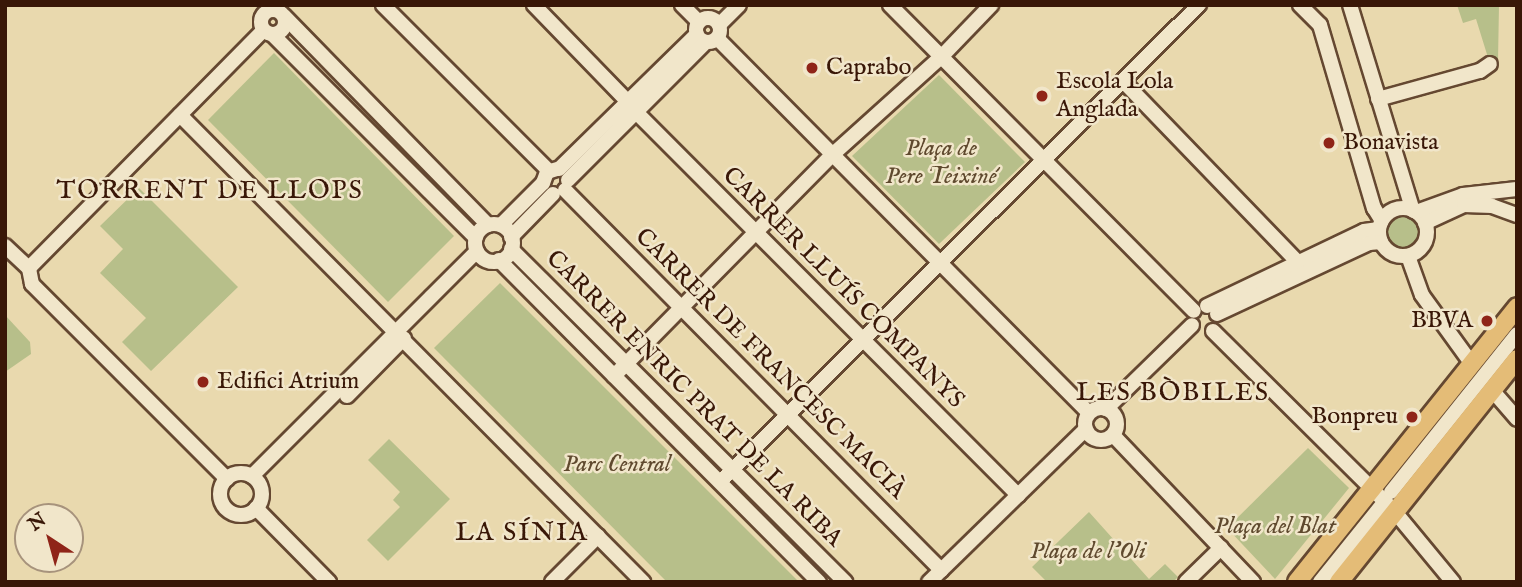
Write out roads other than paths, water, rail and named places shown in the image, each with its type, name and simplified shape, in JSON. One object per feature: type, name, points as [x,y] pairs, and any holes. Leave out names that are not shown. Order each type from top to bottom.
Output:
[{"type":"main road","points":[[1297,582],[1517,307]]},
{"type":"main road","points":[[1339,582],[1388,509],[1517,359]]},
{"type":"street","name":"CARRER DE FRANCESC MACIÀ","points":[[383,5],[790,415],[942,576]]},
{"type":"street","name":"CARRER LLUÍS COMPANYS","points":[[534,5],[755,233],[1018,495]]},
{"type":"street","points":[[682,5],[1089,413],[1110,412],[1203,320],[1298,262],[1364,231],[1381,231]]},
{"type":"street","points":[[708,30],[726,5]]},
{"type":"street","points":[[256,480],[399,336],[479,249],[494,225],[556,181],[633,108],[708,30],[739,5]]},
{"type":"street","points":[[890,5],[1371,490],[1453,582]]},
{"type":"street","points":[[614,376],[831,156],[942,56],[991,5]]},
{"type":"street","points":[[720,482],[1199,5]]},
{"type":"street","points":[[1300,5],[1320,25],[1381,231],[1392,254],[1408,256],[1424,243],[1418,215],[1378,99],[1350,5]]},
{"type":"street","points":[[282,10],[263,15],[268,32],[479,249],[499,260],[556,181]]},
{"type":"street","points":[[282,10],[494,225]]},
{"type":"street","points":[[29,268],[180,115],[268,32],[284,27],[282,10]]},
{"type":"street","points":[[1378,99],[1480,71],[1490,64]]},
{"type":"street","points":[[1123,81],[1298,262]]},
{"type":"street","points":[[180,115],[643,582]]},
{"type":"street","points":[[1418,215],[1463,195],[1517,190]]},
{"type":"street","points":[[1203,320],[1369,243],[1399,209],[1418,215],[1464,205],[1492,206],[1517,215]]},
{"type":"street","name":"CARRER ENRIC PRAT DE LA RIBA","points":[[494,225],[626,364],[845,582]]},
{"type":"street","points":[[5,246],[29,268],[32,284],[227,479]]},
{"type":"street","points":[[1408,256],[1422,295],[1472,364]]},
{"type":"street","name":"CARRER ENRIC PRAT DE LA RIBA","points":[[499,260],[819,582]]},
{"type":"street","points":[[1391,492],[1517,334]]},
{"type":"street","points":[[1492,390],[1517,419]]},
{"type":"street","points":[[1088,433],[1104,440],[1113,435],[1117,426],[1110,412]]},
{"type":"street","points":[[929,582],[942,576],[1088,433],[1089,413]]},
{"type":"street","points":[[942,576],[1018,495],[1088,433]]},
{"type":"street","points":[[1113,435],[1253,582]]},
{"type":"street","points":[[240,473],[256,480],[261,498],[256,508],[244,514],[227,508],[221,495],[227,479],[240,473]]},
{"type":"street","points":[[256,508],[329,582]]},
{"type":"street","points":[[1321,582],[1388,509]]},
{"type":"street","points":[[552,582],[598,536]]},
{"type":"street","points":[[1186,582],[1222,548]]},
{"type":"place","name":"Caprabo","points":[[812,68]]},
{"type":"place","name":"Escola Lola Anglada","points":[[1042,96]]},
{"type":"place","name":"Bonavista","points":[[1329,143]]},
{"type":"place","name":"BBVA","points":[[1487,321]]},
{"type":"place","name":"Edifici Atrium","points":[[203,382]]},
{"type":"place","name":"Bonpreu","points":[[1412,417]]},
{"type":"district","name":"TORRENT DE LLOPS","points":[[210,191]]},
{"type":"district","name":"LES BÒBILES","points":[[1173,393]]},
{"type":"district","name":"LA SÍNIA","points":[[522,533]]},
{"type":"park label","name":"Plaça de Pere Teixiné","points":[[941,163]]},
{"type":"park label","name":"Parc Central","points":[[617,465]]},
{"type":"park label","name":"Plaça del Blat","points":[[1275,527]]},
{"type":"park label","name":"Plaça de l'Oli","points":[[1088,552]]}]
